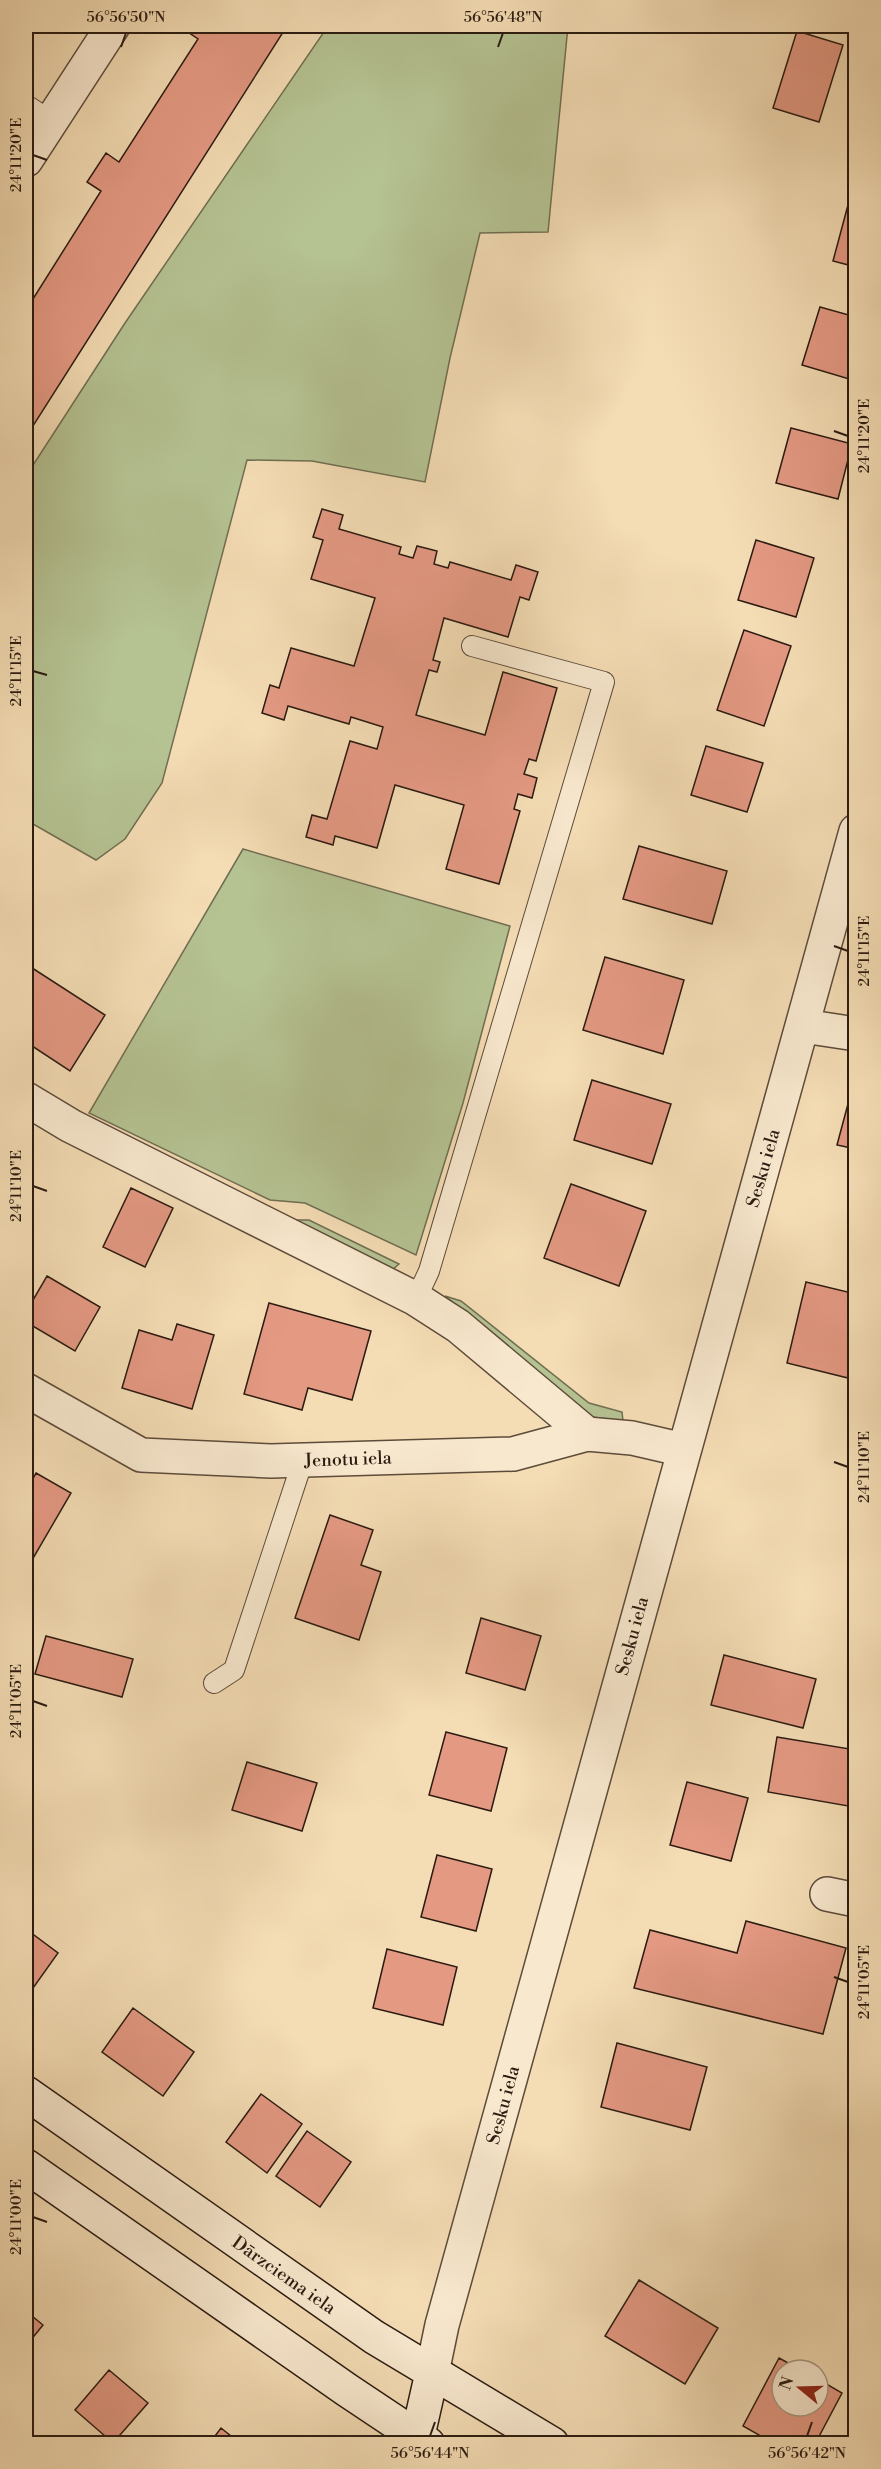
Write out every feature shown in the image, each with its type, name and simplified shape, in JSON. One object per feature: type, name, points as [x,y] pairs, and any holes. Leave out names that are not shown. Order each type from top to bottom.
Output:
[{"type":"street","points":[[26,160],[38,113],[112,26]]},
{"type":"street","name":"Sesku iela","points":[[421,2441],[432,2373],[452,2290],[855,831]]},
{"type":"street","points":[[803,1026],[855,1034]]},
{"type":"street","points":[[26,1099],[71,1126],[416,1299],[458,1326],[587,1434]]},
{"type":"street","name":"Jenotu iela","points":[[26,1390],[141,1455],[271,1461],[513,1454],[587,1434],[632,1438],[684,1450]]},
{"type":"street","name":"Dārzciema iela","points":[[26,2093],[374,2337],[552,2444]]},
{"type":"street","points":[[26,2166],[421,2441]]},
{"type":"lane","points":[[416,1299],[429,1271],[604,682],[472,646]]},
{"type":"lane","points":[[214,1683],[234,1670],[303,1460]]},
{"type":"green space","points":[[328,26],[568,26],[548,232],[480,233],[450,358],[425,482],[312,461],[247,460],[162,783],[125,839],[96,860],[26,820],[26,476],[125,323]]},
{"type":"green space","points":[[243,849],[510,926],[463,1103],[416,1255],[305,1203],[270,1200],[89,1113]]},
{"type":"green space","points":[[283,1220],[309,1220],[399,1264],[391,1271]]},
{"type":"green space","points":[[445,1296],[461,1301],[589,1403],[622,1412],[623,1421],[592,1417]]},
{"type":"building","points":[[188,26],[287,26],[26,437],[26,310],[101,191],[87,182],[106,153],[119,162],[198,39],[185,30]]},
{"type":"building","points":[[797,31],[843,45],[819,122],[773,108]]},
{"type":"building","points":[[848,205],[856,207],[856,267],[833,261]]},
{"type":"building","points":[[820,307],[856,317],[856,381],[802,365]]},
{"type":"building","points":[[791,428],[852,444],[838,499],[776,483]]},
{"type":"building","points":[[322,509],[343,515],[339,529],[401,547],[399,554],[413,558],[417,546],[437,551],[434,564],[448,568],[450,562],[511,580],[516,565],[538,572],[529,600],[520,597],[508,637],[444,618],[433,660],[440,662],[437,672],[429,670],[416,715],[485,735],[503,672],[557,688],[536,761],[529,759],[524,774],[537,778],[532,798],[518,794],[514,809],[520,811],[499,884],[446,869],[464,805],[395,785],[377,848],[335,836],[333,845],[306,837],[312,815],[327,819],[350,741],[377,749],[383,727],[351,717],[349,724],[288,706],[284,720],[262,713],[270,685],[279,688],[291,648],[354,666],[375,598],[311,579],[323,540],[313,537]]},
{"type":"building","points":[[756,540],[814,558],[796,617],[738,600]]},
{"type":"building","points":[[744,630],[791,646],[764,726],[717,710]]},
{"type":"building","points":[[706,746],[763,763],[747,812],[691,795]]},
{"type":"building","points":[[639,846],[727,871],[712,924],[623,899]]},
{"type":"building","points":[[605,957],[684,980],[663,1054],[583,1030]]},
{"type":"building","points":[[26,964],[105,1015],[70,1071],[26,1042]]},
{"type":"building","points":[[592,1080],[671,1104],[652,1164],[574,1140]]},
{"type":"building","points":[[852,1089],[856,1090],[856,1149],[837,1145]]},
{"type":"building","points":[[571,1184],[646,1211],[619,1286],[544,1258]]},
{"type":"building","points":[[131,1188],[173,1208],[145,1267],[103,1247]]},
{"type":"building","points":[[47,1276],[100,1307],[75,1351],[26,1322],[26,1312]]},
{"type":"building","points":[[806,1282],[856,1294],[856,1347],[848,1378],[787,1363]]},
{"type":"building","points":[[269,1303],[371,1331],[352,1400],[308,1388],[302,1410],[244,1394]]},
{"type":"building","points":[[177,1324],[214,1335],[192,1409],[122,1388],[139,1330],[172,1340]]},
{"type":"building","points":[[36,1473],[71,1493],[28,1567],[26,1566],[26,1492]]},
{"type":"building","points":[[330,1515],[373,1530],[361,1565],[381,1572],[359,1640],[295,1618]]},
{"type":"building","points":[[481,1618],[541,1636],[525,1690],[466,1673]]},
{"type":"building","points":[[46,1636],[133,1659],[122,1697],[35,1674]]},
{"type":"building","points":[[724,1655],[816,1679],[803,1728],[711,1705]]},
{"type":"building","points":[[446,1732],[507,1748],[491,1811],[429,1795]]},
{"type":"building","points":[[777,1737],[856,1750],[848,1806],[768,1792]]},
{"type":"building","points":[[247,1762],[317,1783],[302,1831],[232,1810]]},
{"type":"building","points":[[687,1782],[748,1798],[731,1861],[670,1845]]},
{"type":"building","points":[[437,1855],[492,1869],[476,1931],[421,1917]]},
{"type":"building","points":[[746,1921],[846,1948],[823,2034],[634,1988],[650,1930],[737,1953]]},
{"type":"building","points":[[26,1929],[58,1953],[26,1998]]},
{"type":"building","points":[[387,1949],[457,1967],[443,2025],[373,2008]]},
{"type":"building","points":[[133,2008],[194,2052],[163,2096],[102,2052]]},
{"type":"building","points":[[617,2043],[707,2067],[690,2130],[601,2107]]},
{"type":"building","points":[[261,2094],[302,2124],[267,2173],[226,2142]]},
{"type":"building","points":[[307,2131],[351,2162],[320,2207],[276,2176]]},
{"type":"building","points":[[639,2280],[718,2328],[685,2384],[605,2336]]},
{"type":"building","points":[[26,2311],[43,2325],[26,2346]]},
{"type":"building","points":[[109,2370],[148,2403],[113,2443],[75,2410]]},
{"type":"building","points":[[770,2375],[770,2418],[829,2418],[815,2444],[775,2444],[743,2426]]},
{"type":"building","points":[[830,2386],[842,2393],[830,2416]]},
{"type":"building","points":[[221,2428],[241,2444],[209,2444]]}]
